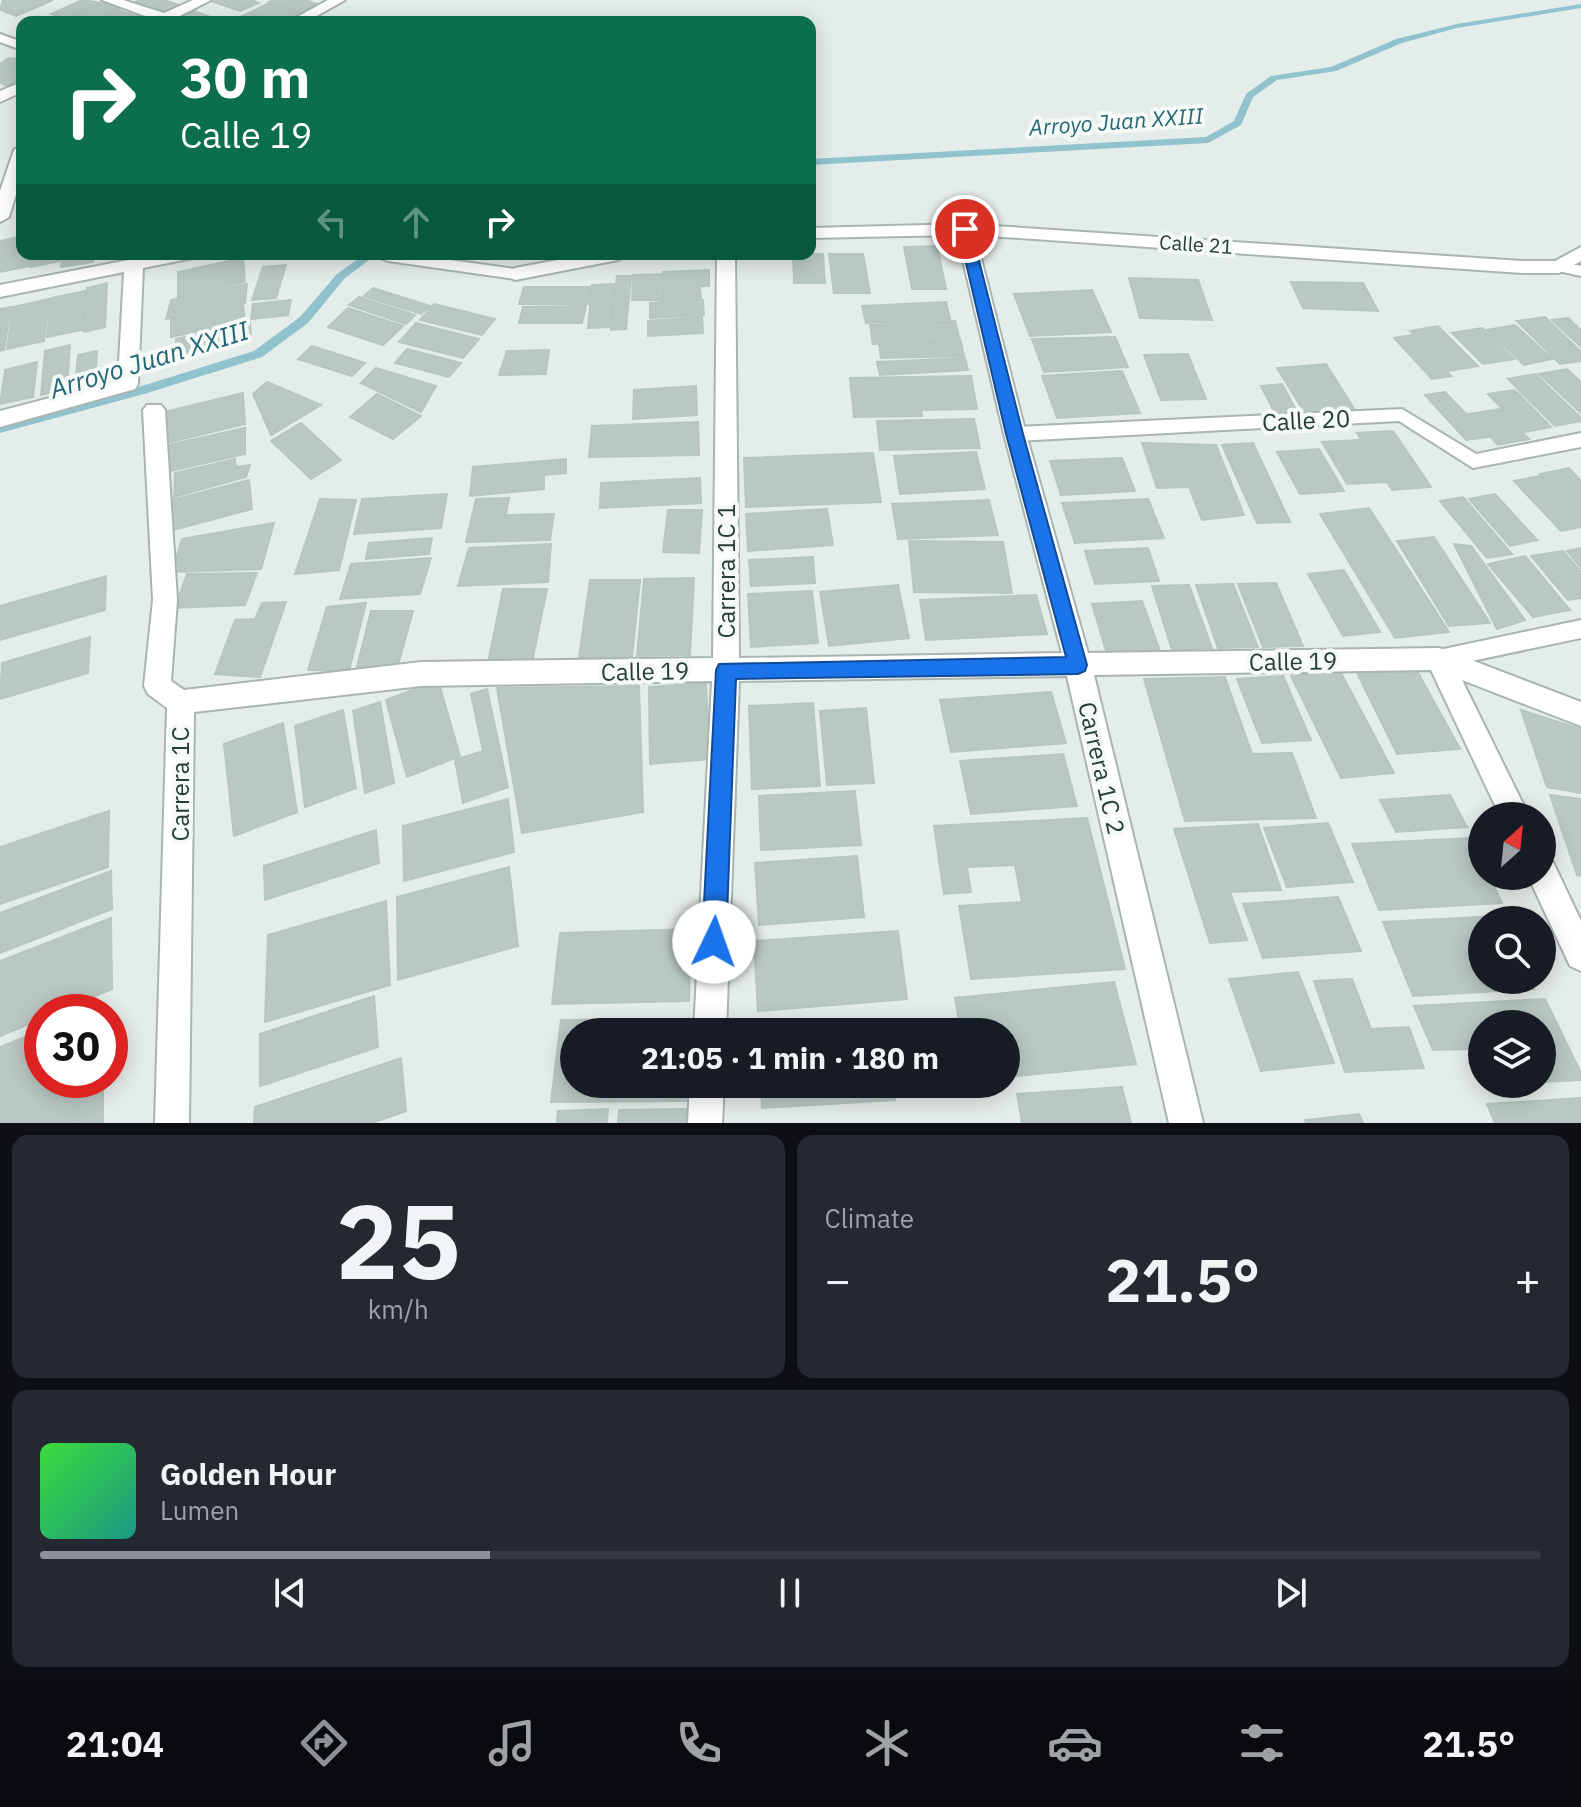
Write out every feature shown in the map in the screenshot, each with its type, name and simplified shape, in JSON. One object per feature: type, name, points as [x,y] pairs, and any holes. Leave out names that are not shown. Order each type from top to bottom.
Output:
[{"type":"street","points":[[109,0],[152,16]]},
{"type":"street","points":[[171,16],[204,0]]},
{"type":"street","points":[[307,16],[338,0]]},
{"type":"street","points":[[0,217],[16,168]]},
{"type":"street","name":"Calle 21","points":[[816,233],[965,229],[1559,267]]},
{"type":"street","name":"Carrera 1C 2","points":[[965,229],[1015,434],[1078,665],[1186,1123]]},
{"type":"street","points":[[1559,267],[1581,253]]},
{"type":"street","points":[[0,291],[158,260]]},
{"type":"street","points":[[515,274],[587,260]]},
{"type":"street","name":"Carrera 1C 1","points":[[711,1018],[726,670],[726,260]]},
{"type":"street","points":[[0,419],[128,384],[134,265]]},
{"type":"street","name":"Carrera 1C","points":[[154,410],[165,600],[157,686],[181,702],[172,1123]]},
{"type":"street","points":[[1439,659],[1508,802]]},
{"type":"street","name":"Calle 19","points":[[181,702],[421,674],[1439,659],[1581,714]]},
{"type":"street","points":[[1550,890],[1581,955]]},
{"type":"street","points":[[705,1123],[706,1098]]},
{"type":"lane","points":[[416,260],[515,274]]},
{"type":"lane","name":"Calle 21","points":[[1559,267],[1581,271]]},
{"type":"lane","name":"Calle 20","points":[[1015,434],[1402,415],[1473,461],[1581,440]]},
{"type":"lane","points":[[1439,659],[1581,629]]},
{"type":"building","points":[[3,0],[53,0],[16,16],[0,10]]},
{"type":"building","points":[[82,0],[102,3],[73,16],[51,14]]},
{"type":"building","points":[[139,0],[164,0],[179,5],[163,13],[133,3]]},
{"type":"building","points":[[251,0],[259,3],[240,11],[211,1]]},
{"type":"building","points":[[305,0],[317,4],[300,13],[269,2]]},
{"type":"building","points":[[104,3],[119,9],[103,16],[75,16]]},
{"type":"building","points":[[269,3],[300,13],[293,16],[263,16],[251,12]]},
{"type":"building","points":[[118,10],[136,16],[104,16]]},
{"type":"building","points":[[194,11],[208,16],[183,16]]},
{"type":"building","points":[[9,58],[14,59],[16,69],[0,64]]},
{"type":"building","points":[[0,65],[16,71],[16,81],[7,86],[0,83]]},
{"type":"building","points":[[16,237],[16,260],[31,260],[30,266],[0,272],[0,241]]},
{"type":"building","points":[[937,246],[946,289],[912,289],[904,247]]},
{"type":"building","points":[[816,254],[823,254],[825,283],[794,283],[793,260],[816,260]]},
{"type":"building","points":[[829,254],[863,254],[870,293],[834,293]]},
{"type":"building","points":[[32,260],[60,260],[60,261],[31,267]]},
{"type":"building","points":[[63,260],[94,260],[93,262],[61,267]]},
{"type":"building","points":[[243,260],[245,282],[178,297],[178,272]]},
{"type":"building","points":[[286,265],[276,298],[252,300],[263,267]]},
{"type":"building","points":[[709,270],[709,286],[662,287],[663,272]]},
{"type":"building","points":[[662,274],[658,300],[632,300],[633,275]]},
{"type":"building","points":[[617,276],[631,276],[626,329],[611,330]]},
{"type":"building","points":[[1129,278],[1198,280],[1212,320],[1140,318]]},
{"type":"building","points":[[1291,282],[1363,283],[1378,311],[1303,308]]},
{"type":"building","points":[[107,283],[105,327],[84,332],[87,288]]},
{"type":"building","points":[[247,284],[245,303],[166,319],[171,300]]},
{"type":"building","points":[[614,284],[610,327],[588,328],[592,285]]},
{"type":"building","points":[[524,287],[590,287],[588,304],[519,304]]},
{"type":"building","points":[[700,287],[701,299],[660,302],[662,289]]},
{"type":"building","points":[[373,288],[430,306],[421,314],[364,296]]},
{"type":"building","points":[[1092,290],[1111,332],[1030,336],[1014,294]]},
{"type":"building","points":[[85,291],[82,330],[47,337],[51,298]]},
{"type":"building","points":[[359,297],[415,315],[406,324],[349,305]]},
{"type":"building","points":[[49,299],[44,341],[7,349],[13,307]]},
{"type":"building","points":[[291,300],[288,315],[251,319],[253,304]]},
{"type":"building","points":[[703,300],[704,315],[650,318],[650,303]]},
{"type":"building","points":[[946,302],[950,319],[866,323],[862,306]]},
{"type":"building","points":[[243,304],[245,321],[171,337],[171,320]]},
{"type":"building","points":[[434,304],[495,319],[482,335],[420,320]]},
{"type":"building","points":[[586,306],[582,323],[519,323],[523,307]]},
{"type":"building","points":[[11,307],[4,350],[0,351],[0,309]]},
{"type":"building","points":[[348,308],[403,326],[383,345],[328,327]]},
{"type":"building","points":[[702,317],[703,333],[648,336],[648,321]]},
{"type":"building","points":[[1545,317],[1581,352],[1581,361],[1560,364],[1517,321]]},
{"type":"building","points":[[1568,318],[1581,330],[1581,347],[1552,320]]},
{"type":"building","points":[[955,321],[960,340],[873,344],[870,325]]},
{"type":"building","points":[[250,322],[251,340],[175,357],[176,339]]},
{"type":"building","points":[[416,323],[479,339],[463,358],[399,342]]},
{"type":"building","points":[[1515,325],[1552,359],[1524,365],[1487,330]]},
{"type":"building","points":[[1438,326],[1478,366],[1448,371],[1410,331]]},
{"type":"building","points":[[1482,328],[1514,359],[1483,364],[1452,333]]},
{"type":"building","points":[[1413,335],[1451,376],[1432,379],[1394,338]]},
{"type":"building","points":[[1115,337],[1128,367],[1044,372],[1032,339]]},
{"type":"building","points":[[961,342],[964,356],[881,358],[879,345]]},
{"type":"building","points":[[70,345],[67,389],[41,395],[45,351]]},
{"type":"building","points":[[312,346],[365,363],[352,376],[298,359]]},
{"type":"building","points":[[407,349],[461,363],[449,377],[395,363]]},
{"type":"building","points":[[549,350],[546,374],[499,375],[507,351]]},
{"type":"building","points":[[97,351],[95,382],[75,386],[78,355]]},
{"type":"building","points":[[1188,354],[1206,399],[1161,400],[1144,355]]},
{"type":"building","points":[[965,358],[968,370],[880,375],[877,362]]},
{"type":"building","points":[[37,362],[33,397],[0,404],[5,370]]},
{"type":"building","points":[[1326,364],[1355,410],[1305,413],[1277,368]]},
{"type":"building","points":[[376,368],[436,386],[421,412],[361,383]]},
{"type":"building","points":[[1567,369],[1581,382],[1581,413],[1539,374]]},
{"type":"building","points":[[1122,371],[1140,413],[1057,418],[1042,376]]},
{"type":"building","points":[[1535,374],[1581,421],[1555,426],[1508,379]]},
{"type":"building","points":[[971,376],[977,409],[921,410],[922,416],[854,417],[850,378]]},
{"type":"building","points":[[267,382],[321,405],[271,435],[253,394]]},
{"type":"building","points":[[1282,384],[1297,412],[1275,413],[1261,386]]},
{"type":"building","points":[[696,386],[697,415],[633,419],[634,390]]},
{"type":"building","points":[[1514,390],[1551,427],[1524,432],[1488,394]]},
{"type":"building","points":[[1445,392],[1488,437],[1466,440],[1425,395]]},
{"type":"building","points":[[243,393],[245,424],[167,443],[168,411]]},
{"type":"building","points":[[377,394],[421,416],[393,439],[350,417]]},
{"type":"building","points":[[1500,409],[1529,439],[1498,445],[1469,414]]},
{"type":"building","points":[[974,419],[980,448],[880,450],[877,421]]},
{"type":"building","points":[[698,422],[699,455],[589,457],[592,426]]},
{"type":"building","points":[[301,423],[341,460],[311,479],[271,441]]},
{"type":"building","points":[[245,428],[245,454],[166,472],[168,445]]},
{"type":"building","points":[[1393,431],[1431,487],[1392,490],[1357,433]]},
{"type":"building","points":[[1359,440],[1385,482],[1347,484],[1322,442]]},
{"type":"building","points":[[1142,443],[1216,445],[1244,515],[1202,520],[1189,487],[1157,488]]},
{"type":"building","points":[[1253,443],[1290,522],[1257,523],[1222,445]]},
{"type":"building","points":[[1319,449],[1344,491],[1300,494],[1277,452]]},
{"type":"building","points":[[976,452],[985,489],[900,494],[894,456]]},
{"type":"building","points":[[873,453],[881,502],[746,507],[744,458]]},
{"type":"building","points":[[1122,458],[1135,491],[1061,495],[1050,461]]},
{"type":"building","points":[[235,459],[236,467],[250,465],[246,477],[174,497],[175,473]]},
{"type":"building","points":[[566,459],[566,473],[544,475],[544,489],[470,496],[473,467]]},
{"type":"building","points":[[1569,468],[1581,481],[1581,517],[1540,474]]},
{"type":"building","points":[[1540,476],[1581,518],[1581,527],[1561,531],[1514,481]]},
{"type":"building","points":[[700,478],[701,503],[600,508],[601,483]]},
{"type":"building","points":[[249,480],[252,509],[173,530],[172,500]]},
{"type":"building","points":[[447,494],[441,528],[354,534],[362,499]]},
{"type":"building","points":[[1495,494],[1537,540],[1510,546],[1469,499]]},
{"type":"building","points":[[1463,497],[1512,554],[1487,558],[1440,501]]},
{"type":"building","points":[[509,498],[506,515],[554,514],[550,540],[466,542],[476,499]]},
{"type":"building","points":[[320,499],[356,500],[339,570],[295,574]]},
{"type":"building","points":[[1148,499],[1164,538],[1075,543],[1062,503]]},
{"type":"building","points":[[989,500],[998,535],[898,539],[892,504]]},
{"type":"building","points":[[1369,508],[1449,632],[1395,638],[1320,514]]},
{"type":"building","points":[[827,509],[833,545],[748,551],[746,514]]},
{"type":"building","points":[[668,510],[702,510],[699,553],[663,552]]},
{"type":"building","points":[[274,523],[261,569],[172,572],[182,539]]},
{"type":"building","points":[[1434,537],[1490,623],[1449,626],[1397,541]]},
{"type":"building","points":[[432,538],[429,554],[366,559],[369,543]]},
{"type":"building","points":[[909,541],[1003,542],[1012,593],[914,592]]},
{"type":"building","points":[[551,544],[548,582],[458,586],[469,548]]},
{"type":"building","points":[[1454,544],[1471,546],[1525,620],[1497,629]]},
{"type":"building","points":[[1148,548],[1159,581],[1095,584],[1085,551]]},
{"type":"building","points":[[1581,548],[1581,568],[1567,551]]},
{"type":"building","points":[[1563,551],[1581,572],[1581,598],[1568,600],[1531,556]]},
{"type":"building","points":[[1525,556],[1570,610],[1533,617],[1488,564]]},
{"type":"building","points":[[813,557],[815,583],[751,586],[749,560]]},
{"type":"building","points":[[431,558],[420,594],[340,599],[351,564]]},
{"type":"building","points":[[1344,570],[1380,632],[1343,636],[1308,574]]},
{"type":"building","points":[[257,573],[245,605],[175,608],[187,574]]},
{"type":"building","points":[[106,576],[105,610],[0,640],[0,606]]},
{"type":"building","points":[[694,578],[690,655],[637,656],[644,579]]},
{"type":"building","points":[[590,580],[640,580],[632,657],[579,657]]},
{"type":"building","points":[[1276,583],[1303,646],[1263,647],[1238,584]]},
{"type":"building","points":[[1233,584],[1258,647],[1218,648],[1196,585]]},
{"type":"building","points":[[898,585],[909,638],[829,646],[820,592]]},
{"type":"building","points":[[1189,585],[1212,648],[1172,650],[1152,586]]},
{"type":"building","points":[[503,589],[547,589],[532,662],[488,663]]},
{"type":"building","points":[[812,591],[818,643],[751,647],[748,594]]},
{"type":"building","points":[[1036,595],[1047,634],[926,640],[920,600]]},
{"type":"building","points":[[1142,601],[1160,651],[1107,654],[1092,604]]},
{"type":"building","points":[[286,602],[260,677],[215,674],[235,620],[255,619],[262,603]]},
{"type":"building","points":[[366,603],[349,671],[308,670],[327,607]]},
{"type":"building","points":[[371,611],[413,611],[398,665],[357,667]]},
{"type":"building","points":[[90,637],[88,673],[0,699],[2,663]]},
{"type":"building","points":[[1416,669],[1460,749],[1397,754],[1357,673]]},
{"type":"building","points":[[1340,671],[1394,773],[1341,778],[1291,676]]},
{"type":"building","points":[[1283,676],[1311,740],[1262,743],[1237,679]]},
{"type":"building","points":[[1225,677],[1252,754],[1292,753],[1316,818],[1185,821],[1144,679]]},
{"type":"building","points":[[438,680],[460,756],[407,777],[386,700]]},
{"type":"building","points":[[706,683],[710,759],[650,764],[649,687]]},
{"type":"building","points":[[639,686],[643,812],[522,833],[497,688]]},
{"type":"building","points":[[487,689],[508,787],[463,803],[455,760],[483,751],[471,694]]},
{"type":"building","points":[[1051,692],[1066,743],[951,752],[940,700]]},
{"type":"building","points":[[380,702],[394,783],[365,793],[353,711]]},
{"type":"building","points":[[813,703],[820,786],[752,789],[749,706]]},
{"type":"building","points":[[866,708],[874,783],[827,785],[820,711]]},
{"type":"building","points":[[343,710],[356,788],[305,807],[295,726]]},
{"type":"building","points":[[1521,710],[1581,729],[1581,793],[1547,787]]},
{"type":"building","points":[[283,723],[297,812],[234,836],[224,744]]},
{"type":"building","points":[[1063,754],[1077,806],[971,814],[960,761]]},
{"type":"building","points":[[855,791],[861,845],[761,850],[759,796]]},
{"type":"building","points":[[1450,795],[1467,827],[1396,832],[1380,800]]},
{"type":"building","points":[[1550,795],[1581,799],[1581,876],[1577,875],[1556,813],[1556,802],[1552,802]]},
{"type":"building","points":[[508,799],[514,852],[404,881],[403,826]]},
{"type":"building","points":[[109,811],[108,867],[0,904],[0,847]]},
{"type":"building","points":[[1087,818],[1125,969],[971,979],[959,906],[1022,902],[1015,865],[967,867],[971,892],[944,894],[934,826]]},
{"type":"building","points":[[1328,823],[1353,882],[1287,887],[1264,828]]},
{"type":"building","points":[[1258,824],[1281,890],[1230,892],[1247,940],[1210,943],[1174,829]]},
{"type":"building","points":[[376,830],[379,863],[265,900],[264,866]]},
{"type":"building","points":[[1468,838],[1468,890],[1496,890],[1502,903],[1379,910],[1352,844]]},
{"type":"building","points":[[857,856],[864,917],[759,925],[755,863]]},
{"type":"building","points":[[509,867],[518,946],[398,980],[397,897]]},
{"type":"building","points":[[111,871],[112,909],[0,953],[0,913]]},
{"type":"building","points":[[1338,897],[1361,951],[1263,958],[1243,904]]},
{"type":"building","points":[[386,901],[390,985],[265,1022],[268,935]]},
{"type":"building","points":[[111,918],[112,989],[100,994],[24,994],[24,1026],[0,1036],[0,961]]},
{"type":"building","points":[[1468,918],[1468,993],[1413,996],[1383,922]]},
{"type":"building","points":[[691,929],[689,1001],[552,1004],[560,933]]},
{"type":"building","points":[[898,931],[907,999],[758,1011],[754,941]]},
{"type":"building","points":[[1298,972],[1334,1063],[1261,1071],[1229,979]]},
{"type":"building","points":[[1352,979],[1371,1029],[1409,1027],[1424,1068],[1345,1072],[1314,981]]},
{"type":"building","points":[[1114,982],[1136,1064],[1020,1076],[1020,1018],[959,1018],[955,998]]},
{"type":"building","points":[[374,996],[378,1047],[260,1086],[260,1034]]},
{"type":"building","points":[[1545,999],[1550,1010],[1468,1010],[1468,1049],[1433,1050],[1414,1006]]},
{"type":"building","points":[[1556,1022],[1581,1073],[1581,1080],[1556,1081]]},
{"type":"building","points":[[560,1028],[560,1098],[687,1098],[687,1101],[551,1102]]},
{"type":"building","points":[[24,1037],[24,1098],[103,1098],[103,1123],[0,1123],[0,1047]]},
{"type":"building","points":[[401,1058],[406,1111],[372,1123],[254,1123],[255,1107]]},
{"type":"building","points":[[1122,1087],[1131,1123],[1022,1123],[1018,1098],[1020,1094]]},
{"type":"building","points":[[762,1098],[895,1098],[895,1100],[762,1108]]},
{"type":"building","points":[[1581,1098],[1581,1123],[1495,1123],[1487,1104]]},
{"type":"building","points":[[608,1109],[607,1123],[557,1123],[558,1111]]},
{"type":"building","points":[[689,1109],[688,1123],[618,1123],[619,1110]]},
{"type":"building","points":[[1359,1114],[1363,1123],[1306,1123],[1305,1120]]},
{"type":"waterway","name":"Arroyo Juan XXIII","points":[[816,162],[1208,140],[1238,123],[1249,96],[1274,78],[1333,69],[1399,41],[1457,26],[1581,6]]},
{"type":"waterway","name":"Arroyo Juan XXIII","points":[[0,428],[144,390],[258,354],[304,320],[341,276],[364,260]]},
{"type":"route","points":[[714,942],[726,670],[1078,665],[1015,434],[965,229]]}]
